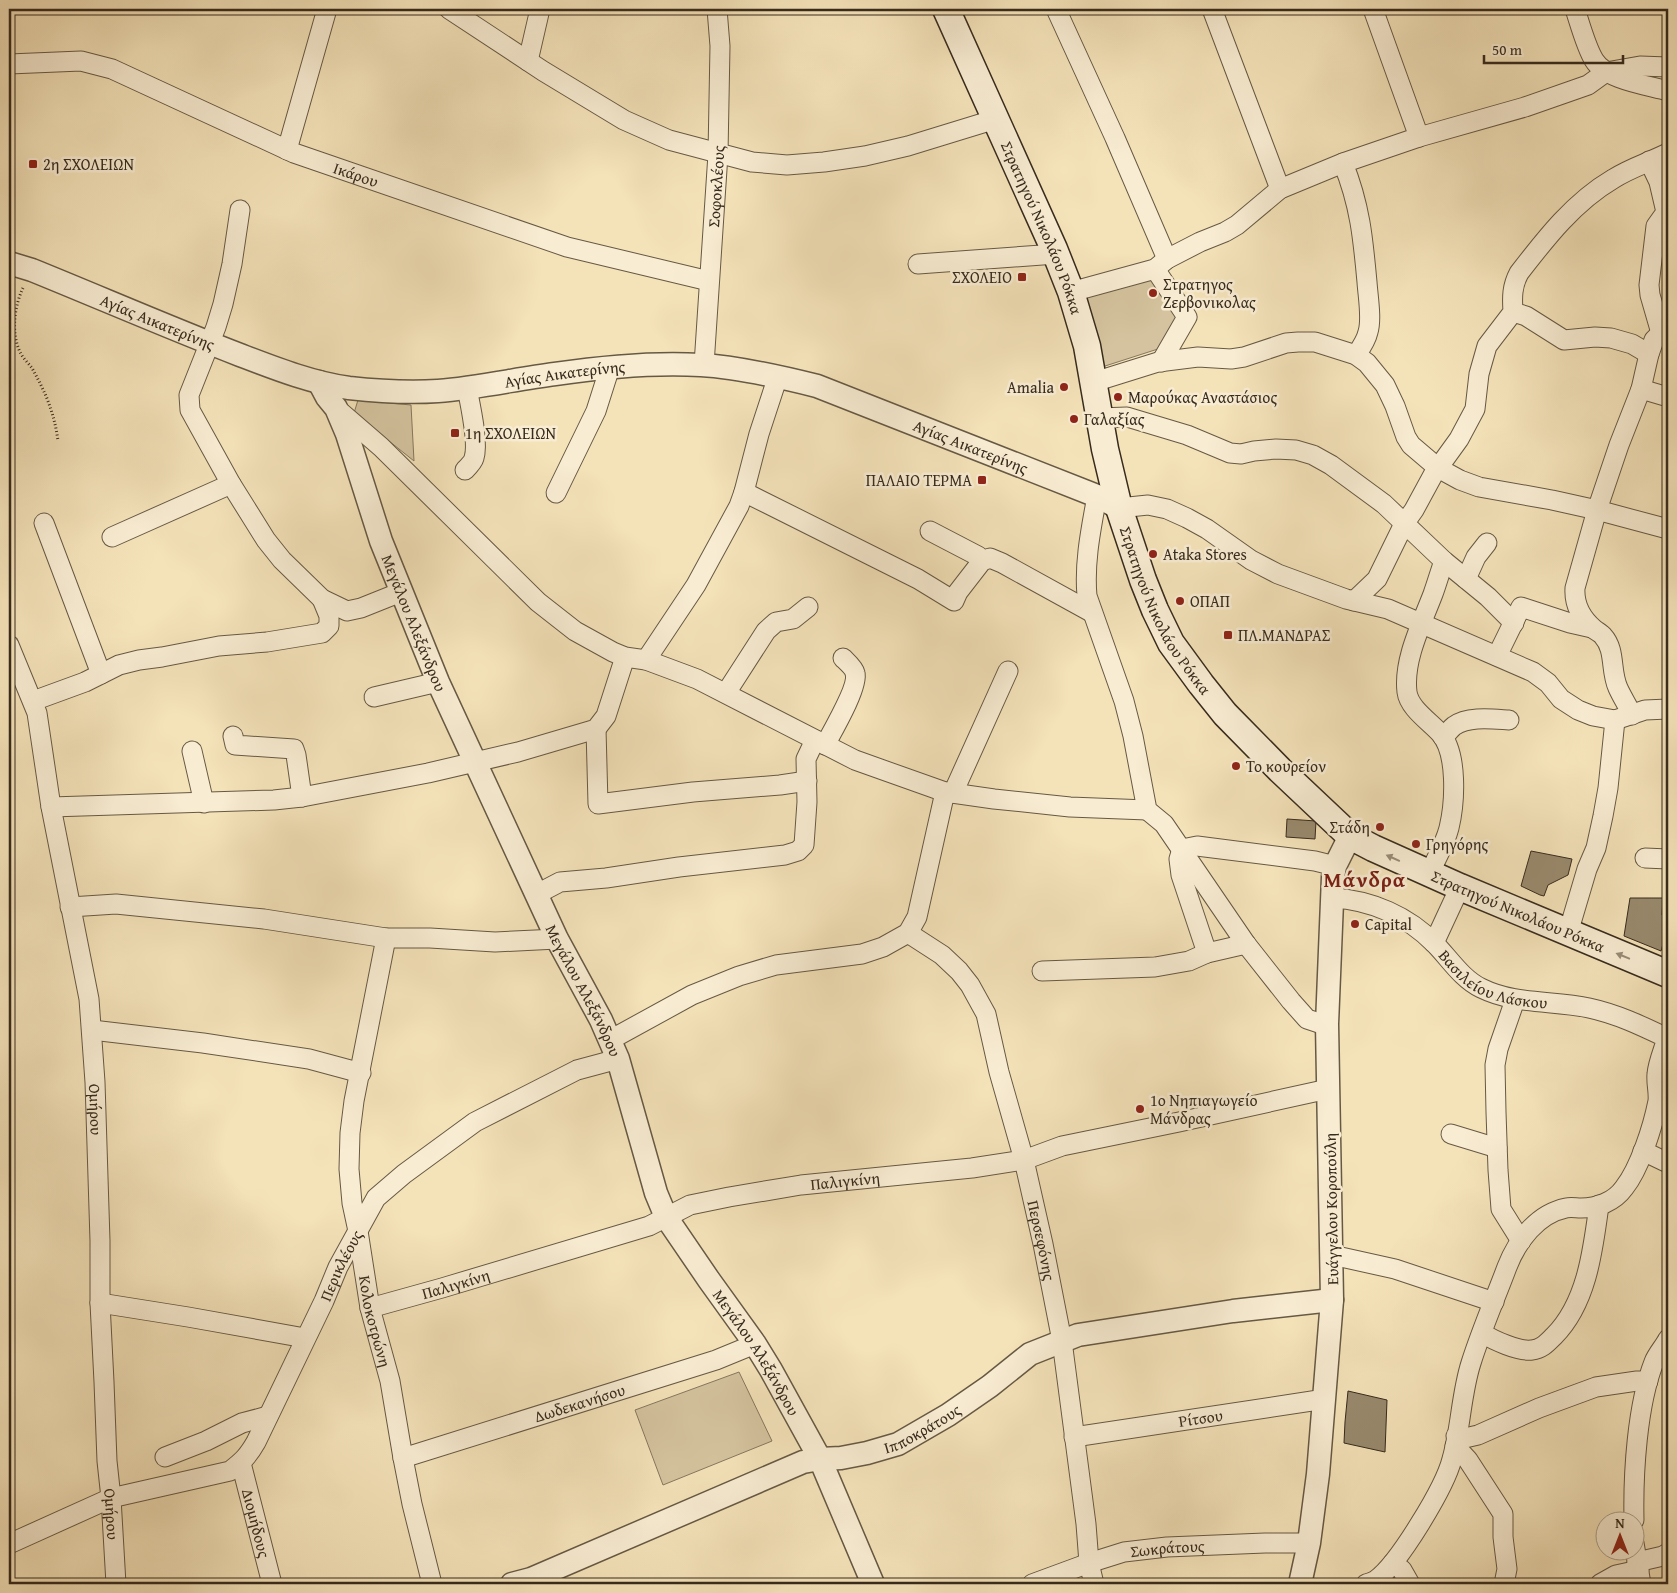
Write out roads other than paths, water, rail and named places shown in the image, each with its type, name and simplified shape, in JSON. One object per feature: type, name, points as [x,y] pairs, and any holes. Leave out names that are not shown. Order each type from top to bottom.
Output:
[{"type":"main road","name":"Στρατηγού Νικολάου Ρόκκα","points":[[946,9],[1056,254],[1070,292],[1087,346],[1094,382],[1105,450],[1108,502],[1171,643],[1225,714],[1280,770],[1350,836],[1429,874],[1568,934],[1668,974]]},
{"type":"street","points":[[287,150],[328,9]]},
{"type":"street","points":[[449,9],[528,61],[624,120],[669,140],[752,162],[787,165],[865,156],[908,146],[996,119]]},
{"type":"street","points":[[528,61],[540,9]]},
{"type":"street","name":"Σοφοκλέους","points":[[704,365],[718,154],[720,46],[717,9]]},
{"type":"street","points":[[1056,9],[1115,138],[1161,264],[1187,317],[1161,362]]},
{"type":"street","points":[[1212,9],[1280,189]]},
{"type":"street","points":[[1373,9],[1419,137]]},
{"type":"street","points":[[1575,9],[1594,61],[1606,72],[1668,91]]},
{"type":"street","name":"Ικάρου","points":[[9,64],[81,61],[112,69],[287,150],[567,247],[709,281]]},
{"type":"street","points":[[1070,292],[1161,264],[1200,242],[1225,232],[1280,189],[1343,163],[1419,137],[1525,107],[1588,85],[1606,72],[1640,66],[1668,67]]},
{"type":"street","points":[[1568,934],[1587,869],[1596,848],[1624,717],[1614,672],[1612,652],[1604,636],[1592,628],[1578,610],[1574,599],[1575,588],[1597,510],[1622,436],[1641,389],[1649,354],[1654,340],[1664,330],[1650,295],[1649,285],[1656,226],[1666,212],[1658,172],[1668,153]]},
{"type":"street","points":[[1343,163],[1360,214],[1369,301],[1369,330],[1364,344],[1356,356]]},
{"type":"street","points":[[1354,601],[1377,580],[1404,524],[1475,409],[1479,374],[1487,346],[1513,312],[1512,296],[1514,283],[1534,253],[1565,216],[1601,186],[1629,170],[1658,172]]},
{"type":"street","points":[[240,210],[232,264],[216,327],[208,343],[189,395],[190,410],[231,484],[266,540],[282,560],[322,599],[347,611],[362,608],[401,592]]},
{"type":"street","points":[[918,264],[1056,254]]},
{"type":"street","name":"Αγίας Αικατερίνης","points":[[9,263],[32,270],[208,343],[320,382],[348,388],[437,391],[610,367],[679,364],[704,365],[778,376],[817,386],[1108,502]]},
{"type":"street","points":[[1513,312],[1526,316],[1564,340],[1595,337],[1611,338],[1632,344],[1649,354]]},
{"type":"street","points":[[1094,382],[1135,368],[1161,362],[1198,357],[1238,358],[1286,344],[1315,342],[1356,356],[1367,363],[1385,385],[1395,406],[1406,438],[1411,445],[1438,468],[1460,480],[1479,487],[1529,495],[1597,510],[1668,529]]},
{"type":"street","points":[[556,493],[596,411],[610,367]]},
{"type":"street","points":[[646,660],[696,585],[739,506],[759,434],[778,376]]},
{"type":"street","name":"Μεγάλου Αλεξάνδρου","points":[[320,382],[336,408],[347,434],[381,541],[438,682],[557,939],[614,1049],[656,1192],[666,1216],[755,1344],[820,1459],[873,1584]]},
{"type":"street","points":[[465,470],[474,458],[475,444],[474,421],[467,388]]},
{"type":"street","points":[[1641,389],[1668,397]]},
{"type":"street","points":[[336,408],[381,447],[538,602],[574,631],[613,652],[625,657],[646,660],[697,679],[855,760],[949,792],[1070,807],[1147,810],[1164,824],[1246,944],[1291,1001],[1307,1019],[1327,1024]]},
{"type":"street","points":[[1100,418],[1127,417],[1143,421],[1187,435],[1230,454],[1276,449],[1296,450],[1313,455],[1331,464],[1384,504],[1444,561],[1488,597],[1514,623]]},
{"type":"street","points":[[112,537],[231,484]]},
{"type":"street","points":[[744,492],[918,580],[954,601],[958,592],[982,561],[990,558],[1092,612]]},
{"type":"street","points":[[1147,810],[1134,736],[1087,596],[1088,545],[1108,502],[1148,505],[1166,509],[1187,518],[1207,529],[1250,560],[1278,574],[1346,600],[1388,609],[1421,625],[1533,672],[1548,683],[1561,699],[1578,710],[1593,716],[1624,717],[1645,710],[1668,709]]},
{"type":"street","points":[[44,523],[101,674]]},
{"type":"street","points":[[930,531],[978,556],[982,561]]},
{"type":"street","points":[[1466,579],[1476,557],[1487,543]]},
{"type":"street","points":[[1429,874],[1448,829],[1454,789],[1451,762],[1448,746],[1443,737],[1412,705],[1407,694],[1406,681],[1421,625],[1444,561]]},
{"type":"street","points":[[33,701],[85,682],[119,665],[139,660],[219,646],[267,642],[322,633],[329,626],[329,616],[322,599]]},
{"type":"street","points":[[1497,656],[1521,606],[1570,623],[1592,628]]},
{"type":"street","points":[[726,694],[766,631],[776,622],[793,619],[808,607]]},
{"type":"street","name":"Ομήρου","points":[[9,645],[33,701],[41,730],[51,806],[86,982],[92,1030],[100,1241],[100,1303],[107,1461],[116,1584]]},
{"type":"street","points":[[51,806],[204,804],[302,797],[428,773],[518,752],[596,729],[606,716],[625,657]]},
{"type":"street","points":[[537,894],[560,882],[606,878],[785,855],[798,850],[804,845],[807,781],[806,759],[820,743],[852,693],[856,681],[855,673],[843,658]]},
{"type":"street","points":[[908,933],[917,917],[949,792],[1008,671]]},
{"type":"street","points":[[374,697],[438,682]]},
{"type":"street","points":[[1443,737],[1455,725],[1463,722],[1484,719],[1508,720]]},
{"type":"street","points":[[596,729],[598,804],[693,792],[807,781]]},
{"type":"street","points":[[233,736],[235,745],[294,749],[302,797]]},
{"type":"street","points":[[192,751],[204,804]]},
{"type":"street","name":"Ευάγγελου Κοροπούλη","points":[[1304,1584],[1318,1474],[1332,1300],[1327,1024],[1333,898],[1335,866],[1350,836]]},
{"type":"street","points":[[1182,849],[1197,846],[1315,861],[1335,866]]},
{"type":"street","points":[[1182,849],[1179,859],[1181,875],[1207,954]]},
{"type":"street","points":[[1645,858],[1668,859]]},
{"type":"street","points":[[1434,943],[1460,887]]},
{"type":"street","name":"Βασιλείου Λάσκου","points":[[1333,898],[1358,900],[1376,906],[1417,928],[1465,976],[1478,987],[1494,994],[1515,1000],[1589,1008],[1626,1019],[1667,1038]]},
{"type":"street","points":[[70,907],[116,904],[264,919],[386,938],[430,938],[495,942],[557,939]]},
{"type":"street","name":"Περικλέους","points":[[241,1463],[248,1456],[324,1301],[338,1267],[376,1198],[404,1174],[475,1122],[614,1049],[692,995],[739,976],[776,966],[862,954],[882,947],[908,933]]},
{"type":"street","name":"Περσεφόνης","points":[[908,933],[942,955],[959,971],[970,985],[986,1014],[999,1072],[1024,1160],[1062,1341],[1086,1524],[1089,1563],[1094,1584]]},
{"type":"street","name":"Κολοκοτρώνη","points":[[386,938],[354,1101],[350,1133],[349,1169],[352,1203],[370,1308],[390,1381],[402,1458],[432,1584]]},
{"type":"street","points":[[1042,971],[1155,967],[1189,961],[1207,954],[1246,944]]},
{"type":"street","points":[[1515,1000],[1498,1049],[1495,1065],[1497,1148],[1501,1209],[1521,1241]]},
{"type":"street","points":[[92,1030],[203,1043],[308,1060],[360,1073]]},
{"type":"street","points":[[1366,1584],[1376,1580],[1393,1563],[1407,1544],[1446,1477],[1453,1459],[1462,1394],[1471,1362],[1508,1264],[1521,1241],[1536,1224],[1549,1215],[1566,1208],[1599,1206],[1612,1200],[1624,1189],[1633,1175],[1643,1151],[1658,1100],[1657,1074],[1667,1038]]},
{"type":"street","name":"Παλιγκίνη","points":[[370,1308],[649,1226],[690,1205],[729,1196],[801,1185],[972,1168],[1024,1160],[1062,1146],[1328,1089]]},
{"type":"street","points":[[1451,1134],[1497,1148]]},
{"type":"street","points":[[1643,1151],[1668,1162]]},
{"type":"street","points":[[1482,1333],[1495,1341],[1530,1351],[1541,1348],[1562,1328],[1577,1304],[1592,1252],[1599,1206]]},
{"type":"street","points":[[1332,1255],[1395,1269],[1494,1302]]},
{"type":"street","name":"Ιπποκράτους","points":[[512,1584],[531,1578],[803,1462],[840,1458],[898,1444],[948,1415],[990,1386],[1030,1354],[1078,1335],[1214,1314],[1332,1300]]},
{"type":"street","points":[[100,1303],[305,1338]]},
{"type":"street","points":[[1634,1510],[1637,1452],[1644,1396],[1654,1361],[1668,1339]]},
{"type":"street","name":"Δωδεκανήσου","points":[[402,1458],[716,1360],[755,1344]]},
{"type":"street","points":[[1456,1441],[1478,1435],[1539,1408],[1596,1387],[1648,1381]]},
{"type":"street","name":"Ρίτσου","points":[[1074,1437],[1325,1399]]},
{"type":"street","points":[[165,1456],[242,1423],[268,1416]]},
{"type":"street","points":[[1456,1441],[1503,1514],[1507,1569],[1504,1584]]},
{"type":"street","points":[[9,1544],[111,1498],[230,1471],[241,1463]]},
{"type":"street","name":"Διομήδους","points":[[241,1463],[272,1584]]},
{"type":"street","name":"Σωκράτους","points":[[1032,1584],[1124,1552],[1167,1547],[1265,1543],[1309,1544]]},
{"type":"street","points":[[1600,1584],[1616,1575],[1668,1553]]},
{"type":"street","points":[[1393,1563],[1402,1570],[1410,1584]]},
{"type":"place","name":"2η ΣΧΟΛΕΙΩΝ","points":[[33,164]]},
{"type":"place","name":"ΣΧΟΛΕΙΟ","points":[[1022,277]]},
{"type":"place","name":"Στρατηγος Ζερβονικολας","points":[[1153,293]]},
{"type":"place","name":"Amalia","points":[[1064,387]]},
{"type":"place","name":"Μαρούκας Αναστάσιος","points":[[1118,397]]},
{"type":"place","name":"Γαλαξίας","points":[[1074,419]]},
{"type":"place","name":"1η ΣΧΟΛΕΙΩΝ","points":[[455,433]]},
{"type":"place","name":"ΠΑΛΑΙΟ ΤΕΡΜΑ","points":[[982,480]]},
{"type":"place","name":"Ataka Stores","points":[[1153,554]]},
{"type":"place","name":"ΟΠΑΠ","points":[[1180,601]]},
{"type":"place","name":"ΠΛ.ΜΑΝΔΡΑΣ","points":[[1228,635]]},
{"type":"place","name":"Το κουρείον","points":[[1236,766]]},
{"type":"place","name":"Στάδη","points":[[1380,827]]},
{"type":"place","name":"Γρηγόρης","points":[[1416,844]]},
{"type":"place","name":"Capital","points":[[1355,924]]},
{"type":"place","name":"1ο Νηπιαγωγείο Μάνδρας","points":[[1140,1109]]},
{"type":"district","name":"Μάνδρα","points":[[1365,879]]}]
